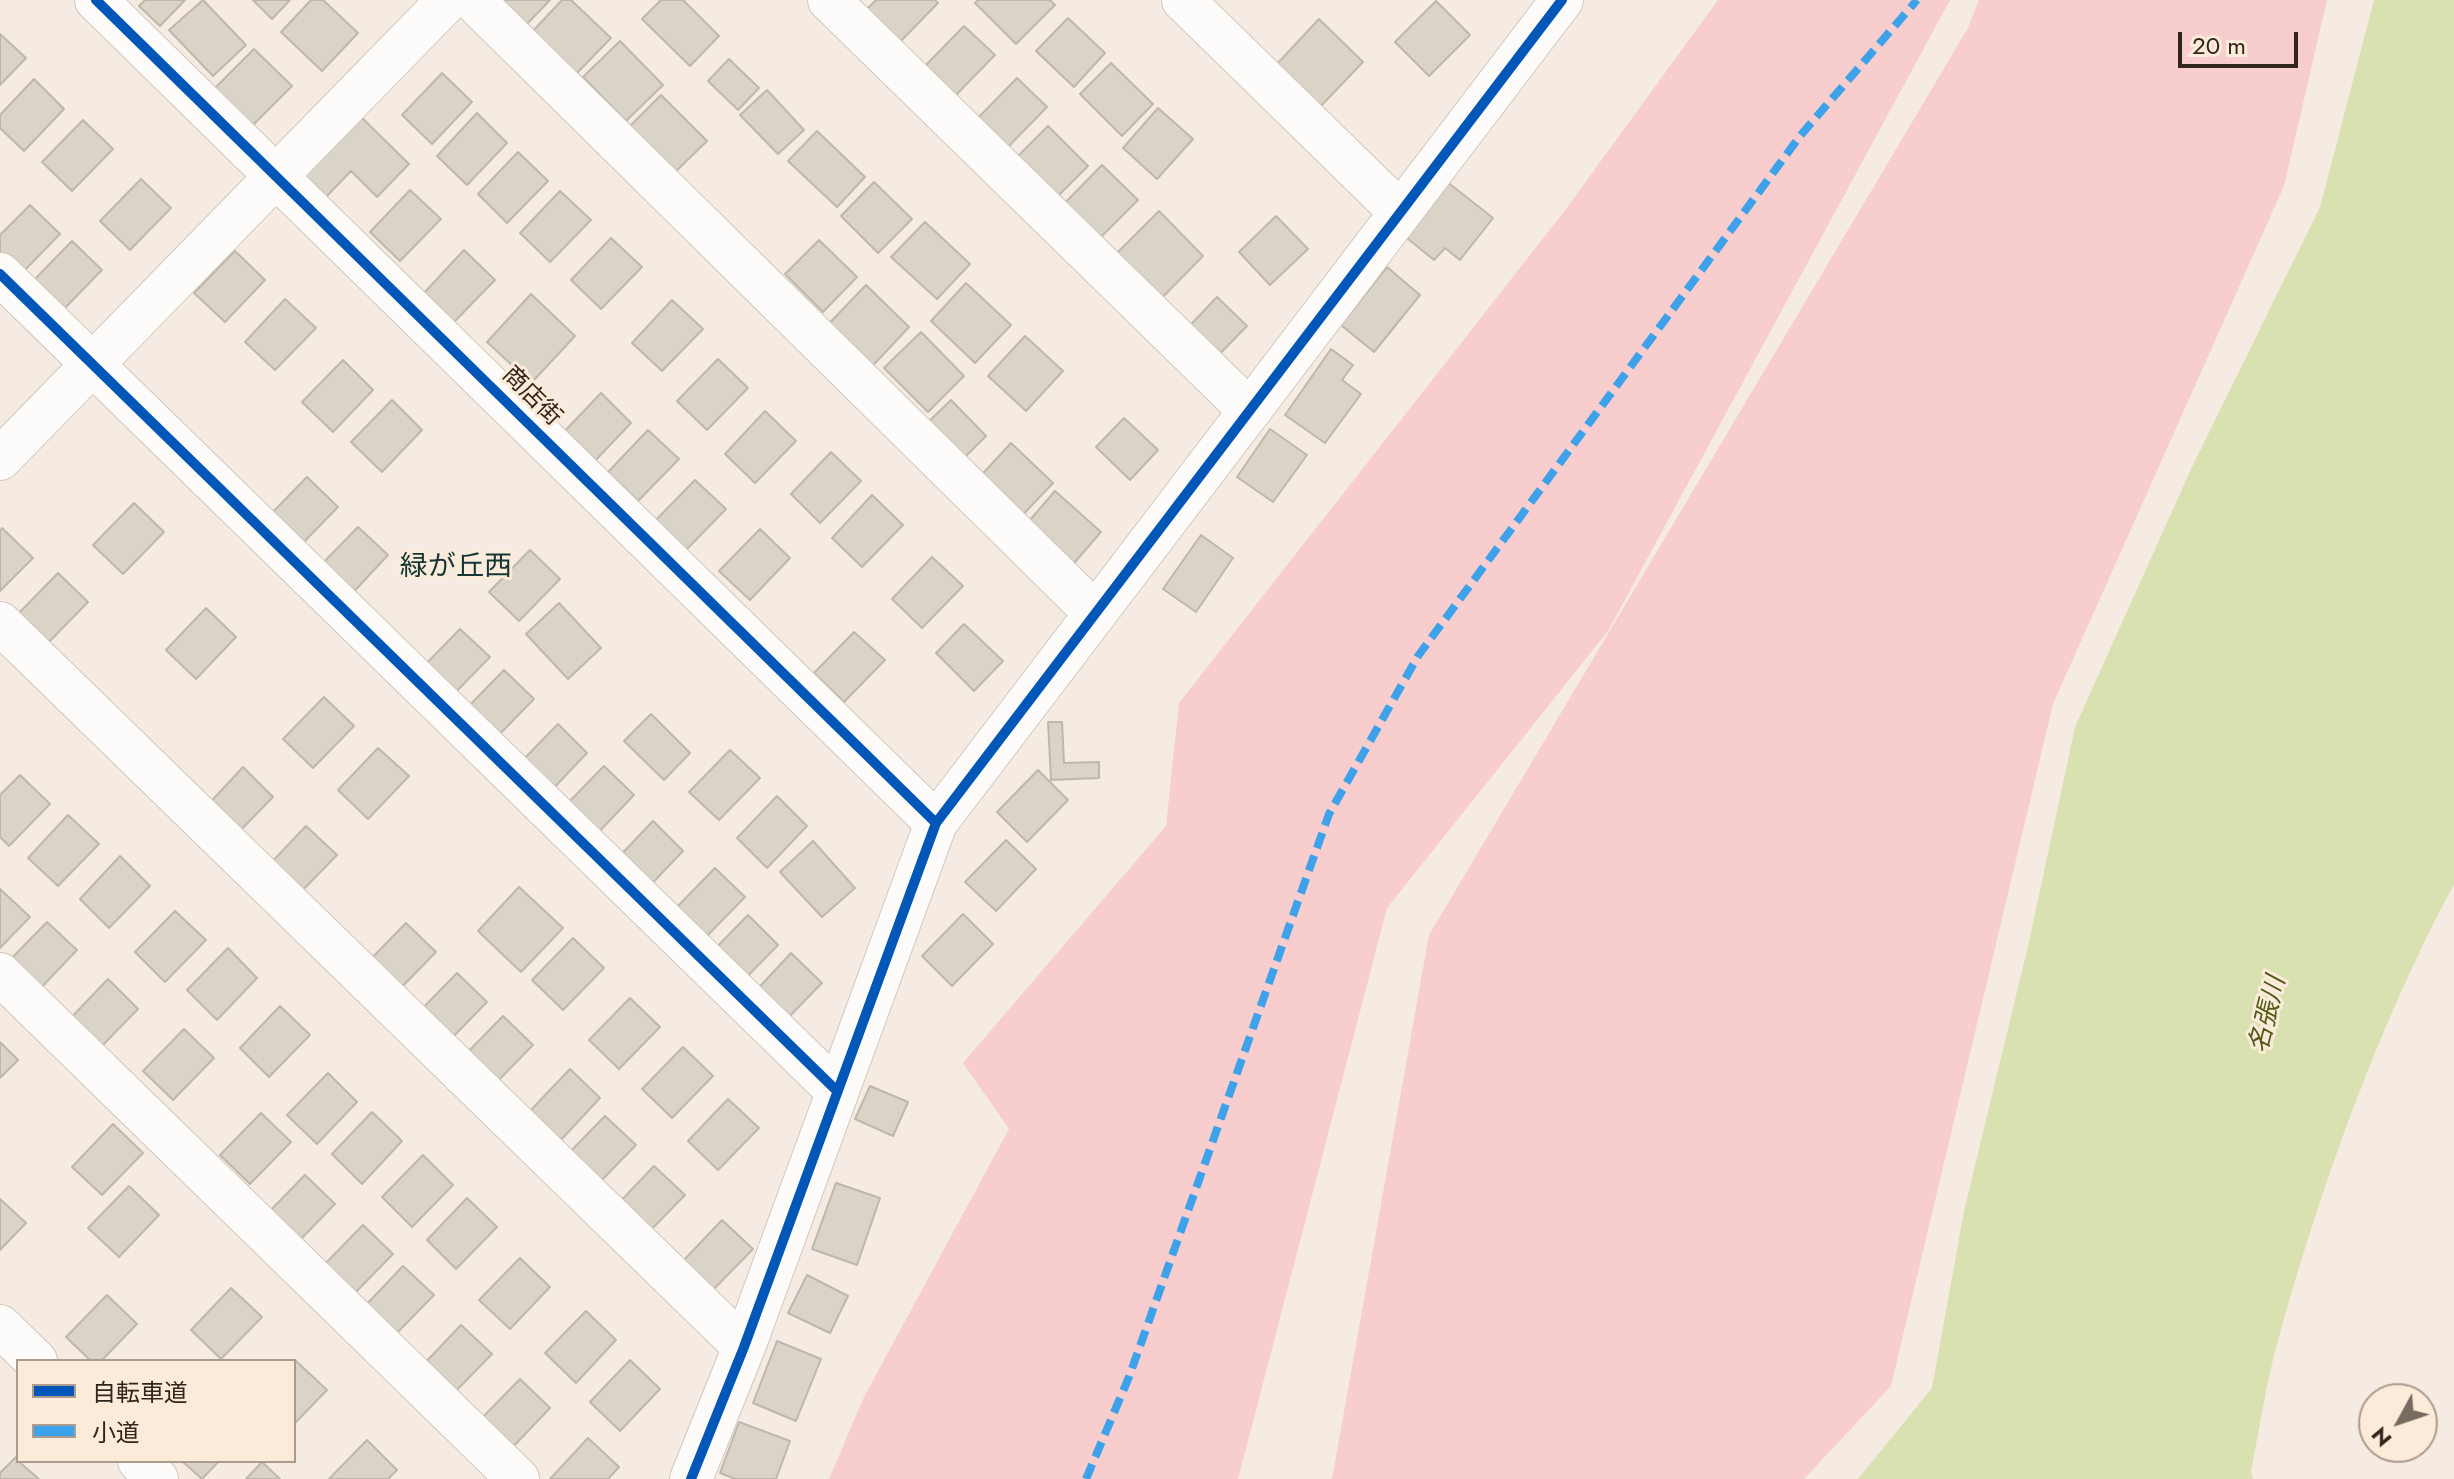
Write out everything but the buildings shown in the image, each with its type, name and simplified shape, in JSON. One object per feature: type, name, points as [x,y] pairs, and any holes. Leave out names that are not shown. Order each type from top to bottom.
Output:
[{"type":"street","name":"商店街","points":[[96,0],[936,823]]},
{"type":"street","points":[[0,459],[448,0]]},
{"type":"street","points":[[473,0],[1094,612]]},
{"type":"street","points":[[829,0],[1250,411]]},
{"type":"street","points":[[1183,0],[1400,212]]},
{"type":"street","points":[[691,1479],[744,1347],[936,823],[1400,212],[1552,4]]},
{"type":"street","points":[[0,274],[836,1090]]},
{"type":"street","points":[[0,623],[744,1347]]},
{"type":"street","points":[[0,974],[518,1479]]},
{"type":"street","points":[[0,1326],[34,1359]]},
{"type":"street","points":[[141,1463],[157,1479]]},
{"type":"shaded area","points":[[1718,0],[1950,0],[1608,631],[1387,908],[1238,1479],[829,1479],[864,1397],[1009,1129],[963,1063],[1166,826],[1179,703],[1563,213]]},
{"type":"shaded area","points":[[1979,0],[2327,0],[2284,186],[2053,704],[1891,1386],[1804,1479],[1332,1479],[1429,935],[1968,28]]},
{"type":"water","name":"名張川","points":[[2374,0],[2454,0],[2454,884],[2377,1047],[2334,1161],[2271,1367],[2251,1471],[2253,1479],[1858,1479],[1932,1388],[1964,1211],[2028,946],[2075,727],[2192,467],[2320,207]]},
{"type":"marked path","points":[[1086,1479],[1129,1377],[1329,814],[1418,656],[1800,136],[1917,0]]},
{"type":"cycle path","points":[[96,0],[936,823]]},
{"type":"cycle path","points":[[691,1479],[744,1347],[936,823],[1562,0]]},
{"type":"cycle path","points":[[0,274],[836,1090]]},
{"type":"district","name":"緑が丘西","points":[[456,568]]}]
